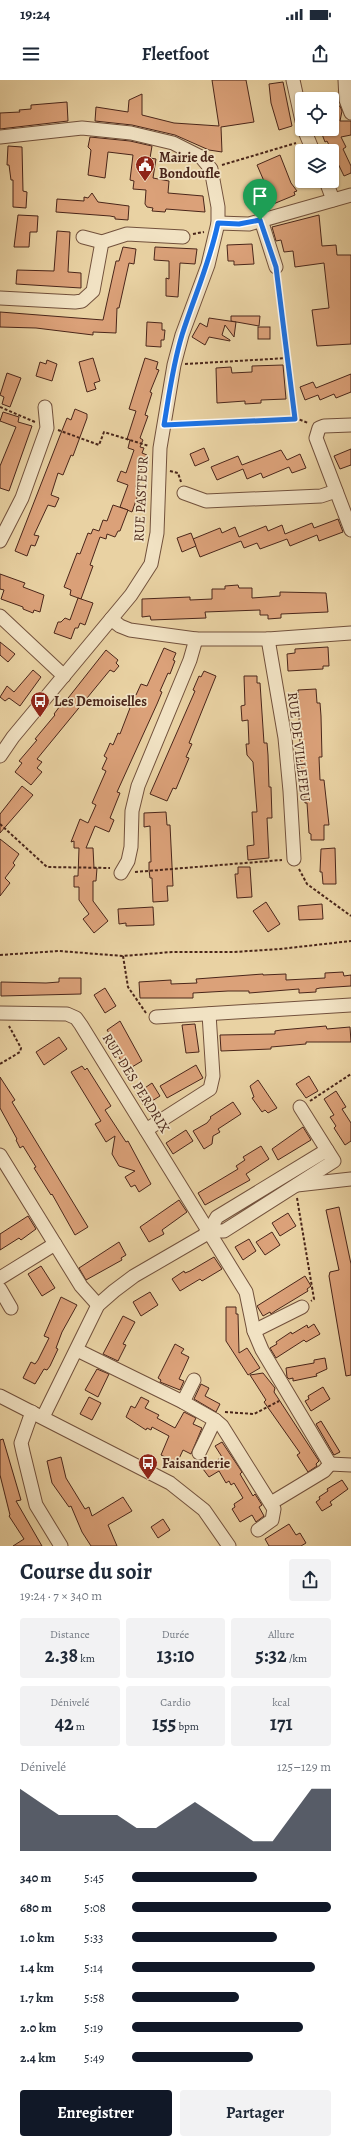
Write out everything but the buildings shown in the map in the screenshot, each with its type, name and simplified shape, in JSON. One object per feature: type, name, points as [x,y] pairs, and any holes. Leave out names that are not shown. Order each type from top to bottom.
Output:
[{"type":"street","points":[[293,80],[296,92]]},
{"type":"street","points":[[345,80],[346,100],[351,113]]},
{"type":"street","points":[[0,137],[82,128],[104,129],[173,143],[192,151],[209,166]]},
{"type":"street","name":"RUE PASTEUR","points":[[0,756],[13,736],[142,580],[151,564],[157,533],[160,448],[174,365],[215,238],[218,223],[218,207],[209,166]]},
{"type":"street","points":[[329,188],[333,200]]},
{"type":"street","points":[[218,223],[244,224],[351,195]]},
{"type":"street","points":[[260,220],[276,267]]},
{"type":"street","points":[[83,237],[102,242],[127,234],[183,237]]},
{"type":"street","points":[[0,298],[75,302],[82,301],[93,291],[102,242]]},
{"type":"street","points":[[0,541],[22,498],[47,428],[45,407]]},
{"type":"street","points":[[351,424],[324,426],[319,428],[316,438],[351,530]]},
{"type":"street","points":[[184,493],[206,502],[321,496],[336,491]]},
{"type":"street","points":[[0,616],[64,676]]},
{"type":"street","points":[[111,619],[120,626],[130,630],[196,639],[268,639],[351,633]]},
{"type":"street","points":[[121,873],[128,860],[131,846],[132,811],[138,786],[190,660],[196,639]]},
{"type":"street","name":"RUE DE VILLEFEU","points":[[268,639],[285,738],[294,859]]},
{"type":"street","points":[[156,1017],[351,1005]]},
{"type":"street","name":"RUE DES PERDRIX","points":[[1,1013],[54,1012],[67,1014],[76,1018],[246,1292],[254,1331],[262,1350],[288,1396],[330,1464]]},
{"type":"street","points":[[146,1130],[210,1089],[213,1076],[209,1014]]},
{"type":"street","points":[[209,1231],[224,1231],[334,1162],[300,1107]]},
{"type":"street","points":[[61,1546],[36,1505],[21,1443],[77,1350],[98,1306],[114,1290],[134,1276],[209,1231],[217,1217],[326,1150]]},
{"type":"street","points":[[0,1155],[81,1286],[98,1306]]},
{"type":"street","points":[[268,1186],[297,1185],[351,1179]]},
{"type":"street","points":[[0,1278],[55,1244]]},
{"type":"street","points":[[0,1289],[11,1308]]},
{"type":"street","points":[[254,1331],[302,1307]]},
{"type":"street","points":[[77,1350],[182,1402],[215,1420],[222,1426],[271,1503],[274,1515],[272,1520],[258,1530]]},
{"type":"street","points":[[182,1402],[194,1380]]},
{"type":"street","points":[[0,1396],[170,1483],[204,1510],[229,1546]]},
{"type":"street","points":[[199,1453],[215,1420]]},
{"type":"street","points":[[271,1503],[324,1471],[330,1464],[351,1465]]},
{"type":"path","points":[[209,166],[308,140]]},
{"type":"path","points":[[183,237],[187,234],[207,232],[215,238]]},
{"type":"path","points":[[276,267],[295,419]]},
{"type":"path","points":[[174,365],[288,358]]},
{"type":"path","points":[[0,407],[47,428],[99,445],[104,432],[141,445],[160,448]]},
{"type":"path","points":[[164,425],[295,419],[319,428]]},
{"type":"path","points":[[159,468],[178,473],[184,493]]},
{"type":"path","points":[[0,824],[47,867],[109,867],[121,873],[294,859],[307,884],[351,916]]},
{"type":"path","points":[[0,955],[59,951],[123,956],[172,952],[234,952],[280,949],[351,941]]},
{"type":"path","points":[[123,956],[128,987],[148,1017],[156,1017]]},
{"type":"path","points":[[0,1064],[20,1052],[21,1048],[1,1013]]},
{"type":"path","points":[[300,1107],[351,1074]]},
{"type":"path","points":[[297,1185],[297,1202],[314,1299],[302,1307]]},
{"type":"path","points":[[215,1420],[226,1412],[260,1413],[288,1396]]},
{"type":"place","name":"Mairie de Bondoufle","points":[[145,182]]},
{"type":"place","name":"Les Demoiselles","points":[[40,718]]},
{"type":"place","name":"Faisanderie","points":[[148,1480]]},
{"type":"route","points":[[260,220],[276,267],[295,419],[176,426],[164,425],[174,365],[182,335],[208,265],[218,223],[249,224],[260,220]]}]
